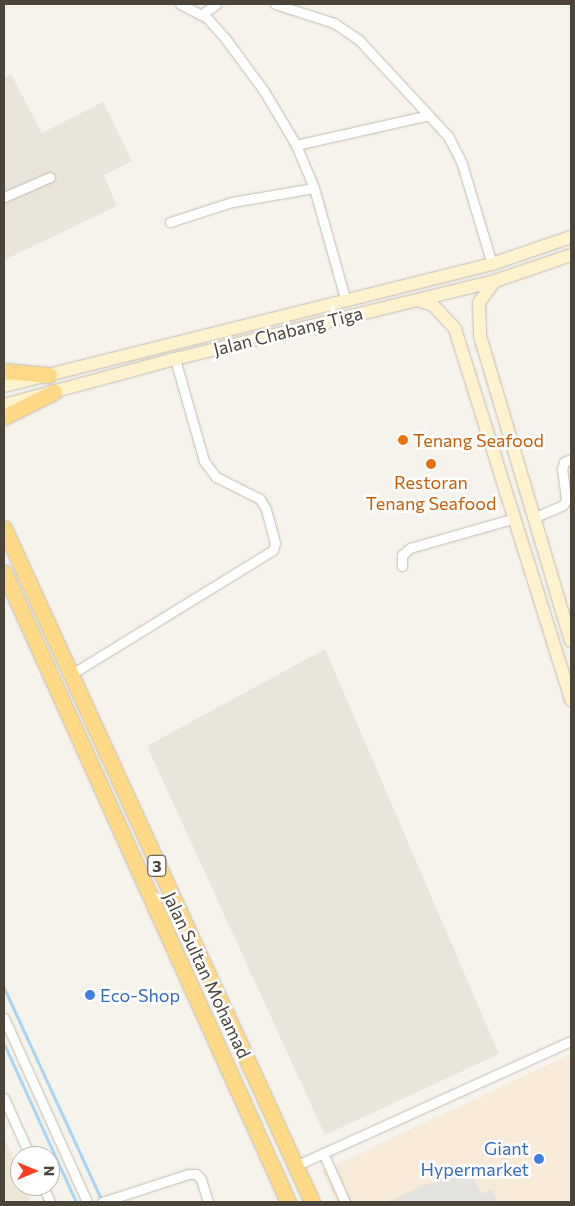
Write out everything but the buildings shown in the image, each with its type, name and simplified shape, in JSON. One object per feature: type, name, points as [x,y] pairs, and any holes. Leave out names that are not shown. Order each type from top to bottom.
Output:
[{"type":"highway","points":[[4,371],[49,375]]},
{"type":"highway","points":[[4,417],[54,392]]},
{"type":"highway","name":"Jalan Sultan Mohamad","points":[[4,528],[312,1202]]},
{"type":"highway","name":"Jalan Sultan Mohamad","points":[[4,572],[288,1202]]},
{"type":"main road","name":"Jalan Chabang Tiga","points":[[4,386],[345,298],[492,264],[571,237]]},
{"type":"main road","name":"Jalan Chabang Tiga","points":[[4,405],[175,359],[495,281],[571,255]]},
{"type":"main road","points":[[495,281],[479,302],[478,322],[505,423],[534,517],[567,607],[571,640]]},
{"type":"main road","points":[[417,300],[433,305],[455,329],[488,428],[571,700]]},
{"type":"main road","points":[[488,428],[505,423]]},
{"type":"street","points":[[180,4],[201,15],[225,38],[264,90],[296,145],[314,188],[345,298]]},
{"type":"street","points":[[201,15],[216,4]]},
{"type":"street","points":[[275,4],[334,23],[359,40],[429,115],[456,148],[492,264]]},
{"type":"street","points":[[296,145],[429,115]]},
{"type":"street","points":[[4,197],[50,177]]},
{"type":"street","points":[[170,222],[232,202],[314,188]]},
{"type":"street","points":[[70,675],[273,550],[274,543],[266,509],[260,499],[223,482],[204,461],[175,359]]},
{"type":"street","points":[[534,517],[563,505],[566,500],[562,469],[564,462],[571,459]]},
{"type":"street","points":[[402,566],[402,555],[410,548],[515,518]]},
{"type":"street","points":[[4,1018],[86,1202]]},
{"type":"street","points":[[295,1166],[571,1041]]},
{"type":"street","points":[[4,1098],[26,1146]]},
{"type":"street","points":[[323,1153],[345,1202]]},
{"type":"street","points":[[105,1201],[196,1174],[201,1178],[208,1202]]},
{"type":"shaded area","points":[[11,74],[42,133],[103,102],[132,161],[104,175],[117,206],[4,260],[4,78]]},
{"type":"shaded area","points":[[325,649],[499,1054],[325,1135],[147,746]]},
{"type":"shaded area","points":[[571,1054],[571,1202],[336,1202],[322,1171]]},
{"type":"shaded area","points":[[4,1136],[10,1151],[10,1196],[28,1196],[31,1202],[4,1202]]},
{"type":"shaded area","points":[[468,1165],[481,1194],[492,1189],[498,1202],[387,1202]]},
{"type":"waterway","points":[[4,988],[102,1201]]},
{"type":"waterway","points":[[4,1044],[76,1202]]},
{"type":"place","name":"Tenang Seafood","points":[[403,440]]},
{"type":"place","name":"Restoran Tenang Seafood","points":[[431,464]]},
{"type":"place","name":"Eco-Shop","points":[[90,995]]},
{"type":"place","name":"Giant Hypermarket","points":[[539,1159]]}]
